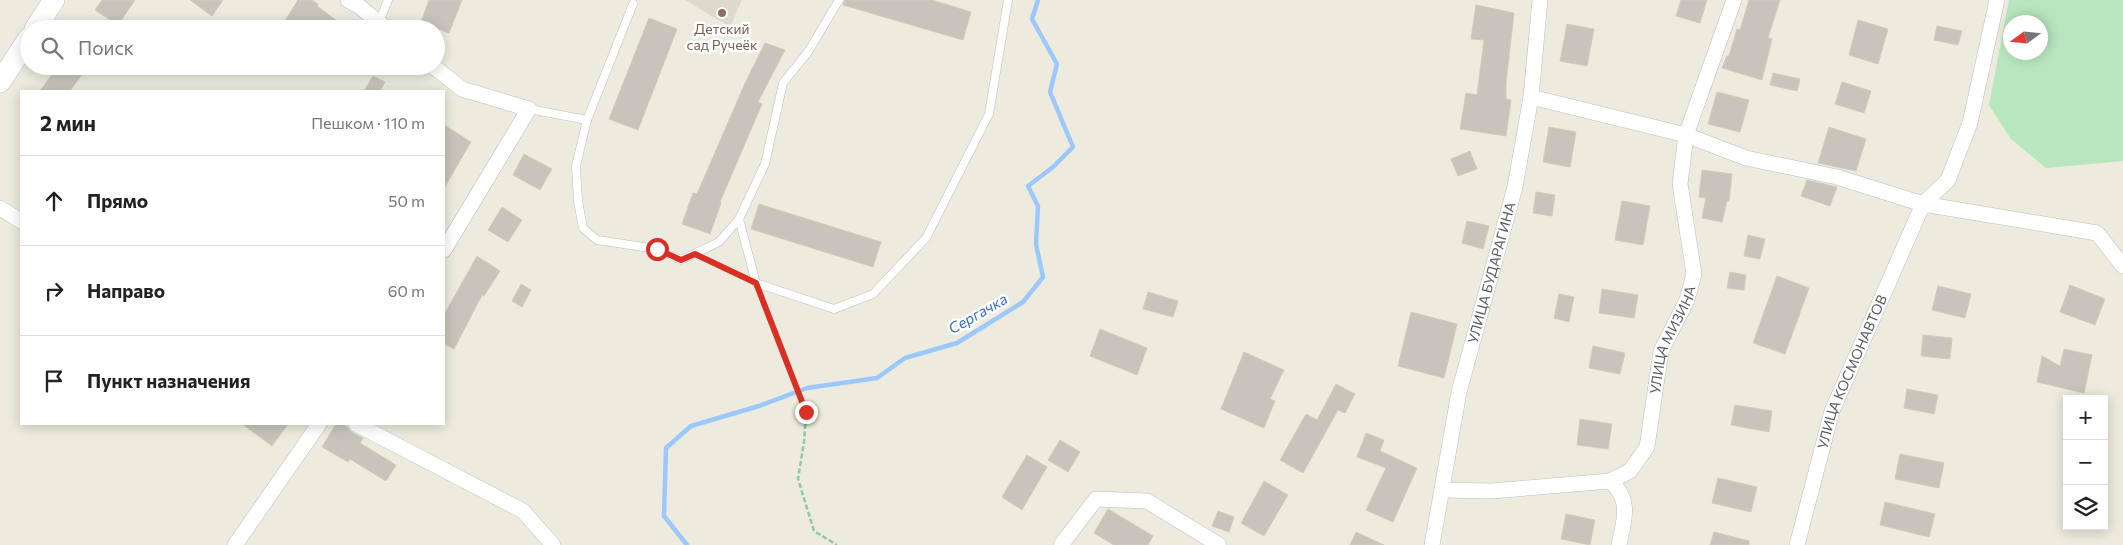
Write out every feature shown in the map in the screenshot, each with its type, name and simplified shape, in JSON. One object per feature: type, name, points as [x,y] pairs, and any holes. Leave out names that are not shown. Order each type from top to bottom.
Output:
[{"type":"main road","points":[[41,20],[54,0]]},
{"type":"main road","points":[[0,82],[20,52]]},
{"type":"street","points":[[348,0],[376,20]]},
{"type":"street","name":"УЛИЦА БУДАРАГИНА","points":[[1432,545],[1460,392],[1515,187],[1531,97],[1540,0]]},
{"type":"street","name":"УЛИЦА МИЗИНА","points":[[1610,481],[1630,471],[1647,447],[1661,351],[1687,300],[1694,274],[1680,184],[1686,135],[1734,0]]},
{"type":"street","name":"УЛИЦА КОСМОНАВТОВ","points":[[1797,545],[1832,411],[1923,204],[1948,180],[1970,123],[1997,0]]},
{"type":"street","points":[[444,75],[462,89],[528,109],[445,248]]},
{"type":"street","points":[[1531,97],[1686,135],[1746,158],[1838,177],[1923,204],[2097,233],[2123,266]]},
{"type":"street","points":[[0,208],[20,220]]},
{"type":"street","points":[[235,545],[318,425]]},
{"type":"street","points":[[358,425],[523,511],[553,545]]},
{"type":"street","points":[[1442,490],[1492,491],[1610,481],[1620,489],[1626,509],[1619,545]]},
{"type":"street","points":[[1061,545],[1096,499],[1147,501],[1219,545]]},
{"type":"lane","points":[[384,20],[388,0]]},
{"type":"lane","points":[[634,4],[587,120],[576,166],[578,200],[584,228],[597,240],[657,249],[681,260],[718,242],[739,218],[765,164],[783,83],[808,52],[839,0]]},
{"type":"lane","points":[[739,218],[756,283],[834,309],[873,294],[926,238],[988,114],[1008,0]]},
{"type":"lane","points":[[528,109],[587,120]]},
{"type":"path","points":[[695,254],[756,283],[803,400],[806,412],[805,435],[798,479],[814,531],[837,545]]},
{"type":"shaded area","name":"Детский сад Ручеёк","points":[[685,0],[742,0],[730,27]]},
{"type":"green space","points":[[2009,0],[2123,0],[2123,161],[2046,168],[2011,139],[1989,105],[2003,32],[2003,60],[2048,60],[2048,15],[2006,15]]},
{"type":"building","points":[[102,0],[135,0],[121,20],[110,20],[95,10]]},
{"type":"building","points":[[190,0],[223,0],[212,16]]},
{"type":"building","points":[[298,0],[312,0],[336,20],[286,20]]},
{"type":"building","points":[[429,0],[462,0],[449,33],[445,31],[445,20],[422,20]]},
{"type":"building","points":[[845,0],[932,0],[971,12],[963,40],[843,5]]},
{"type":"building","points":[[1681,0],[1707,0],[1700,23],[1676,16]]},
{"type":"building","points":[[1749,0],[1780,0],[1768,38],[1772,39],[1762,80],[1722,68],[1727,56],[1729,56],[1737,29],[1740,30]]},
{"type":"building","points":[[1476,5],[1514,13],[1506,83],[1506,99],[1511,100],[1506,136],[1460,129],[1466,93],[1477,95],[1484,40],[1471,39]]},
{"type":"building","points":[[649,18],[677,29],[638,130],[609,119]]},
{"type":"building","points":[[1858,20],[1888,29],[1878,64],[1849,55]]},
{"type":"building","points":[[1567,24],[1594,29],[1587,66],[1560,61]]},
{"type":"building","points":[[1937,26],[1962,31],[1958,45],[1934,40]]},
{"type":"building","points":[[765,43],[785,50],[758,102],[762,104],[720,202],[710,234],[682,224],[693,193],[697,194],[746,81]]},
{"type":"building","points":[[1773,73],[1800,79],[1797,91],[1770,85]]},
{"type":"building","points":[[52,75],[82,75],[71,90],[41,90]]},
{"type":"building","points":[[373,76],[385,82],[381,90],[365,90]]},
{"type":"building","points":[[1842,82],[1871,91],[1864,113],[1835,104]]},
{"type":"building","points":[[1717,92],[1749,100],[1740,132],[1708,124]]},
{"type":"building","points":[[445,126],[471,142],[445,186]]},
{"type":"building","points":[[1549,127],[1576,132],[1570,167],[1543,162]]},
{"type":"building","points":[[1829,127],[1866,139],[1856,171],[1818,163]]},
{"type":"building","points":[[1470,151],[1477,169],[1458,176],[1451,159]]},
{"type":"building","points":[[524,154],[552,169],[540,190],[513,175]]},
{"type":"building","points":[[1702,170],[1732,174],[1729,201],[1727,201],[1722,222],[1702,218],[1706,198],[1699,197]]},
{"type":"building","points":[[1807,180],[1837,187],[1830,206],[1801,196]]},
{"type":"building","points":[[1536,192],[1555,195],[1552,216],[1533,213]]},
{"type":"building","points":[[1622,201],[1650,206],[1643,245],[1615,240]]},
{"type":"building","points":[[759,204],[881,242],[873,267],[751,229]]},
{"type":"building","points":[[502,207],[522,220],[508,242],[488,230]]},
{"type":"building","points":[[1467,221],[1489,226],[1483,249],[1462,243]]},
{"type":"building","points":[[1748,235],[1765,239],[1760,259],[1744,256]]},
{"type":"building","points":[[477,256],[500,271],[484,296],[482,295],[454,349],[445,344],[445,313]]},
{"type":"building","points":[[1730,272],[1746,275],[1744,290],[1727,288]]},
{"type":"building","points":[[1777,276],[1809,288],[1785,354],[1753,343]]},
{"type":"building","points":[[521,284],[531,290],[522,307],[512,301]]},
{"type":"building","points":[[2070,285],[2105,299],[2095,325],[2060,312]]},
{"type":"building","points":[[1938,286],[1971,294],[1965,318],[1932,310]]},
{"type":"building","points":[[1602,289],[1638,295],[1634,318],[1599,313]]},
{"type":"building","points":[[1148,292],[1178,301],[1173,317],[1143,309]]},
{"type":"building","points":[[1559,294],[1574,297],[1569,322],[1554,318]]},
{"type":"building","points":[[1411,312],[1457,324],[1444,378],[1398,366]]},
{"type":"building","points":[[1100,329],[1147,348],[1137,375],[1090,356]]},
{"type":"building","points":[[1923,335],[1952,338],[1950,359],[1921,356]]},
{"type":"building","points":[[1593,346],[1625,353],[1620,374],[1589,368]]},
{"type":"building","points":[[2064,349],[2092,355],[2084,393],[2037,382],[2042,356],[2060,366]]},
{"type":"building","points":[[1244,352],[1284,370],[1270,399],[1275,401],[1264,428],[1221,409]]},
{"type":"building","points":[[1336,384],[1355,394],[1345,413],[1338,410],[1303,473],[1280,460],[1306,414],[1317,420]]},
{"type":"building","points":[[1907,389],[1938,395],[1934,414],[1904,408]]},
{"type":"building","points":[[1735,405],[1772,411],[1769,432],[1731,425]]},
{"type":"building","points":[[1580,419],[1612,424],[1608,449],[1577,445]]},
{"type":"building","points":[[243,425],[287,425],[272,446]]},
{"type":"building","points":[[335,425],[344,425],[351,432],[363,438],[360,443],[396,465],[386,481],[350,459],[348,462],[322,447]]},
{"type":"building","points":[[1366,433],[1384,440],[1380,451],[1417,468],[1393,522],[1366,510],[1386,468],[1357,457]]},
{"type":"building","points":[[1060,440],[1080,452],[1068,472],[1048,460]]},
{"type":"building","points":[[1900,454],[1944,463],[1939,488],[1895,479]]},
{"type":"building","points":[[1027,455],[1047,467],[1022,510],[1002,497]]},
{"type":"building","points":[[1718,478],[1757,487],[1751,512],[1712,503]]},
{"type":"building","points":[[1264,481],[1288,495],[1264,536],[1241,523]]},
{"type":"building","points":[[1885,502],[1935,514],[1929,537],[1880,525]]},
{"type":"building","points":[[1108,509],[1153,536],[1148,545],[1114,545],[1094,533]]},
{"type":"building","points":[[1218,511],[1234,517],[1229,532],[1212,526]]},
{"type":"building","points":[[1566,514],[1595,520],[1590,545],[1561,539]]},
{"type":"building","points":[[1356,532],[1384,545],[1350,545]]},
{"type":"building","points":[[1714,532],[1749,541],[1749,545],[1710,545]]},
{"type":"waterway","name":"Сергачка","points":[[687,545],[664,516],[666,448],[691,426],[759,406],[807,388],[877,378],[905,358],[957,343],[1023,302],[1043,277],[1036,244],[1038,206],[1028,186],[1053,167],[1073,147],[1050,92],[1057,64],[1032,19],[1038,0]]},
{"type":"place","name":"Детский сад Ручеёк","points":[[722,13]]},
{"type":"route","points":[[657,249],[681,260],[695,254],[756,283],[803,400],[806,412]]}]
